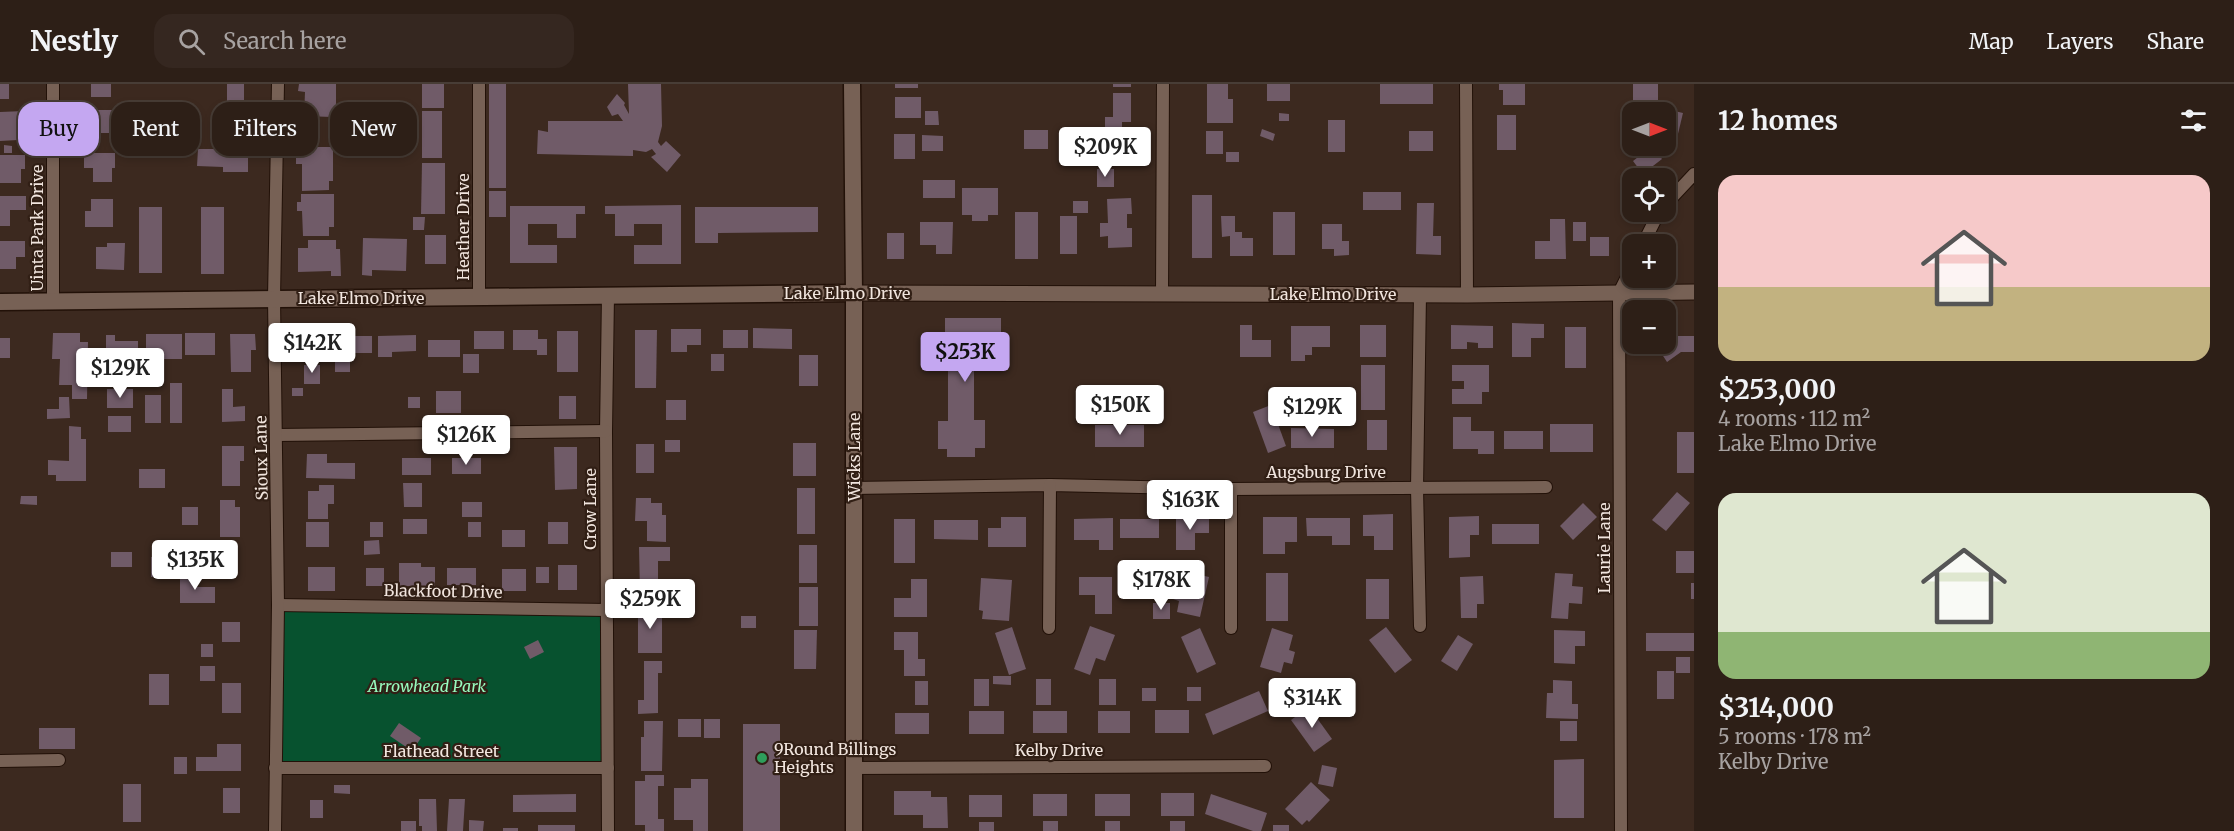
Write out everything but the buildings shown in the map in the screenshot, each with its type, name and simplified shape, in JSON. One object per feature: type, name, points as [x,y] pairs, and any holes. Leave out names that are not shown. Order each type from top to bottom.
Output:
[{"type":"main road","name":"Wicks Lane","points":[[852,84],[854,831]]},
{"type":"main road","name":"Lake Elmo Drive","points":[[0,302],[854,293]]},
{"type":"street","name":"Uinta Park Drive","points":[[53,84],[53,301]]},
{"type":"street","name":"Sioux Lane","points":[[275,831],[274,768],[278,605],[274,298],[278,84]]},
{"type":"street","name":"Heather Drive","points":[[479,84],[480,298]]},
{"type":"street","points":[[1162,293],[1163,84]]},
{"type":"street","points":[[1466,84],[1467,295]]},
{"type":"street","points":[[1676,193],[1694,174]]},
{"type":"street","name":"Laurie Lane","points":[[1621,831],[1619,293],[1622,287]]},
{"type":"street","name":"Lake Elmo Drive","points":[[854,293],[1467,295],[1694,292]]},
{"type":"street","name":"Crow Lane","points":[[608,295],[606,431],[608,831]]},
{"type":"street","points":[[1420,295],[1418,488],[1420,626]]},
{"type":"street","points":[[277,435],[606,431]]},
{"type":"street","points":[[1049,628],[1050,484]]},
{"type":"street","name":"Augsburg Drive","points":[[854,488],[1050,484],[1231,489],[1546,487]]},
{"type":"street","points":[[1231,489],[1231,628]]},
{"type":"street","name":"Blackfoot Drive","points":[[278,605],[607,610]]},
{"type":"street","points":[[0,761],[59,760]]},
{"type":"street","name":"Kelby Drive","points":[[854,768],[1265,766]]},
{"type":"street","name":"Flathead Street","points":[[274,768],[608,768]]},
{"type":"green space","name":"Arrowhead Park","points":[[278,611],[601,615],[603,768],[280,763]]},
{"type":"place","name":"9Round Billings Heights","points":[[762,758]]}]
